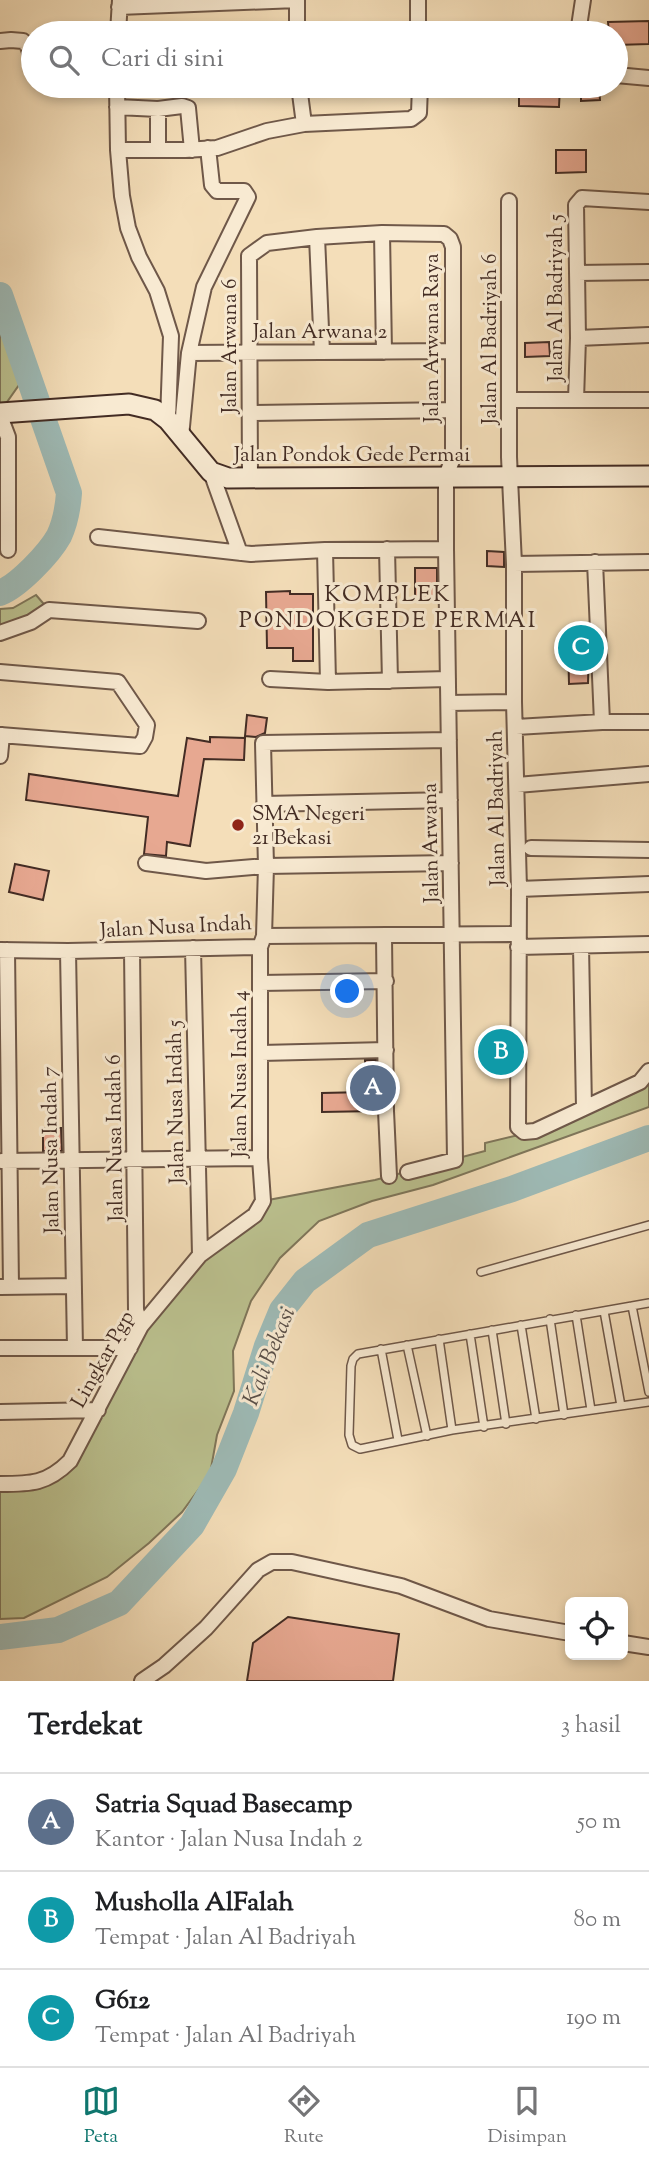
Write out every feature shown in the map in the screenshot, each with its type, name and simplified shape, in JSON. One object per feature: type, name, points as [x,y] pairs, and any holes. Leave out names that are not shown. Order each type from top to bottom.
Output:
[{"type":"street","points":[[120,4],[297,0],[297,21]]},
{"type":"street","points":[[418,0],[418,21]]},
{"type":"street","points":[[580,21],[583,0]]},
{"type":"street","points":[[0,41],[21,41]]},
{"type":"street","points":[[628,76],[649,78]]},
{"type":"street","points":[[117,98],[118,150],[128,228],[139,257],[157,291],[171,336],[168,421]]},
{"type":"street","points":[[301,98],[304,124]]},
{"type":"street","points":[[118,150],[217,148],[267,131],[304,124],[411,118],[419,113],[420,98]]},
{"type":"street","points":[[117,107],[188,108],[192,150]]},
{"type":"street","points":[[158,109],[158,150]]},
{"type":"street","points":[[181,437],[189,353],[204,287],[248,197],[244,191],[218,191],[212,186],[208,148]]},
{"type":"street","name":"Jalan Al Badriyah 5","points":[[576,400],[578,338],[575,212],[578,200],[582,198],[649,202]]},
{"type":"street","name":"Jalan Al Badriyah 6","points":[[509,201],[511,477]]},
{"type":"street","points":[[382,233],[384,352]]},
{"type":"street","name":"Jalan Arwana Raya","points":[[250,256],[267,243],[317,237],[382,233],[444,234],[450,239],[453,247],[453,458],[446,476]]},
{"type":"street","points":[[317,237],[322,352]]},
{"type":"street","name":"Jalan Arwana 6","points":[[250,256],[250,479]]},
{"type":"street","points":[[577,273],[649,272]]},
{"type":"street","points":[[578,338],[649,335]]},
{"type":"street","name":"Jalan Arwana 2","points":[[189,353],[452,351]]},
{"type":"street","points":[[510,400],[649,400]]},
{"type":"street","name":"Jalan Pondok Gede Permai","points":[[3,414],[129,404],[155,410],[168,421],[211,472],[228,478],[649,476]]},
{"type":"street","points":[[250,413],[452,410]]},
{"type":"street","points":[[3,414],[8,437],[4,500],[8,550]]},
{"type":"street","points":[[211,472],[240,553]]},
{"type":"street","name":"Jalan Arwana","points":[[408,1172],[455,1160],[446,476]]},
{"type":"street","name":"Jalan Al Badriyah","points":[[511,477],[519,889],[517,1121],[520,1130],[533,1132],[584,1108]]},
{"type":"street","points":[[98,537],[240,553],[446,549]]},
{"type":"street","points":[[326,550],[328,682]]},
{"type":"street","points":[[387,550],[390,681]]},
{"type":"street","points":[[595,562],[602,722]]},
{"type":"street","points":[[514,564],[649,562]]},
{"type":"street","points":[[0,633],[31,622],[48,610],[198,621]]},
{"type":"street","points":[[0,672],[118,682],[148,725],[140,746],[1,735],[0,756]]},
{"type":"street","points":[[270,679],[328,682],[448,679]]},
{"type":"street","points":[[449,703],[514,702]]},
{"type":"street","points":[[516,727],[649,722]]},
{"type":"street","name":"Jalan Nusa Indah 4","points":[[263,1201],[260,1158],[260,984],[266,866],[263,743],[449,740]]},
{"type":"street","points":[[517,785],[649,774]]},
{"type":"street","points":[[264,804],[450,800]]},
{"type":"street","points":[[531,848],[649,850]]},
{"type":"street","points":[[146,863],[206,871],[266,866],[451,863]]},
{"type":"street","points":[[519,889],[649,884]]},
{"type":"street","points":[[384,936],[389,1175]]},
{"type":"street","name":"Jalan Nusa Indah","points":[[4,950],[192,948],[384,936],[452,936],[581,946],[649,944]]},
{"type":"street","points":[[581,946],[584,1108],[640,1082],[649,1071]]},
{"type":"street","name":"Jalan Nusa Indah 5","points":[[192,948],[200,1255]]},
{"type":"street","points":[[4,950],[5,1287],[74,1286]]},
{"type":"street","name":"Jalan Nusa Indah 6","points":[[132,950],[136,1310],[141,1326]]},
{"type":"street","name":"Jalan Nusa Indah 7","points":[[68,951],[75,1348]]},
{"type":"street","points":[[260,984],[386,981]]},
{"type":"street","points":[[261,1053],[386,1050]]},
{"type":"street","points":[[5,1161],[260,1158]]},
{"type":"street","name":"Lingkar Pgp","points":[[0,1484],[25,1484],[55,1476],[70,1461],[141,1326],[200,1255],[255,1215],[263,1201]]},
{"type":"street","points":[[0,1348],[130,1348]]},
{"type":"street","points":[[0,1412],[98,1410]]},
{"type":"street","points":[[142,1681],[206,1628],[258,1570],[272,1562],[292,1562],[401,1586],[489,1619],[565,1632]]},
{"type":"street","points":[[628,1644],[649,1647]]},
{"type":"lane","points":[[481,1272],[649,1225]]},
{"type":"lane","points":[[649,1303],[358,1354],[351,1366],[349,1435],[352,1444],[360,1449],[453,1430],[649,1402]]},
{"type":"lane","points":[[632,1306],[649,1392]]},
{"type":"lane","points":[[604,1311],[621,1406]]},
{"type":"lane","points":[[576,1315],[591,1410]]},
{"type":"lane","points":[[550,1319],[564,1415]]},
{"type":"lane","points":[[521,1325],[536,1419]]},
{"type":"lane","points":[[492,1330],[506,1424]]},
{"type":"lane","points":[[470,1334],[484,1427]]},
{"type":"lane","points":[[439,1339],[453,1430]]},
{"type":"lane","points":[[407,1345],[427,1436]]},
{"type":"lane","points":[[381,1349],[398,1440]]},
{"type":"green space","points":[[0,327],[21,382],[0,412]]},
{"type":"green space","points":[[36,595],[49,610],[0,633],[0,609],[13,608]]},
{"type":"green space","points":[[649,1071],[649,1107],[433,1185],[372,1201],[319,1221],[280,1258],[251,1301],[233,1351],[234,1391],[217,1435],[210,1474],[182,1512],[107,1577],[24,1618],[0,1619],[0,1484],[55,1476],[141,1326],[263,1201],[375,1180],[485,1151],[485,1143],[535,1131]]},
{"type":"building","points":[[649,21],[649,44],[628,45],[628,22]]},
{"type":"building","points":[[519,98],[559,98],[559,107],[519,106]]},
{"type":"building","points":[[581,98],[600,98],[600,100],[581,101]]},
{"type":"building","points":[[556,150],[586,150],[586,172],[556,173]]},
{"type":"building","points":[[549,342],[550,356],[525,357],[525,343]]},
{"type":"building","points":[[487,551],[504,552],[504,567],[487,566]]},
{"type":"building","points":[[415,568],[437,568],[437,601],[415,601]]},
{"type":"building","points":[[290,591],[290,594],[313,594],[313,661],[293,661],[293,648],[267,648],[266,592]]},
{"type":"building","points":[[589,641],[588,683],[569,684],[568,642]]},
{"type":"building","points":[[247,715],[267,718],[265,733],[256,737],[245,736]]},
{"type":"building","points":[[210,737],[245,738],[244,760],[204,759],[190,846],[167,842],[166,856],[144,854],[148,817],[26,800],[29,774],[178,796],[187,738],[210,742]]},
{"type":"building","points":[[15,864],[49,871],[43,900],[9,892]]},
{"type":"building","points":[[489,1038],[509,1039],[509,1065],[489,1064]]},
{"type":"building","points":[[365,1060],[376,1060],[376,1111],[322,1112],[322,1093],[366,1092]]},
{"type":"building","points":[[43,1128],[61,1128],[62,1151],[43,1151]]},
{"type":"building","points":[[288,1617],[399,1634],[393,1681],[247,1681],[253,1643]]},
{"type":"waterway","points":[[0,295],[69,493],[65,520],[59,536],[24,577],[0,593]]},
{"type":"waterway","name":"Kali Bekasi","points":[[0,1637],[58,1630],[119,1603],[192,1525],[224,1469],[282,1310],[305,1281],[368,1235],[512,1189],[649,1138]]},
{"type":"place","name":"G612","points":[[581,648]]},
{"type":"place","name":"SMA Negeri 21 Bekasi","points":[[238,825]]},
{"type":"place","name":"Musholla AlFalah","points":[[501,1052]]},
{"type":"place","name":"Satria Squad Basecamp","points":[[373,1088]]},
{"type":"district","name":"KOMPLEK PONDOKGEDE PERMAI","points":[[388,606]]}]
